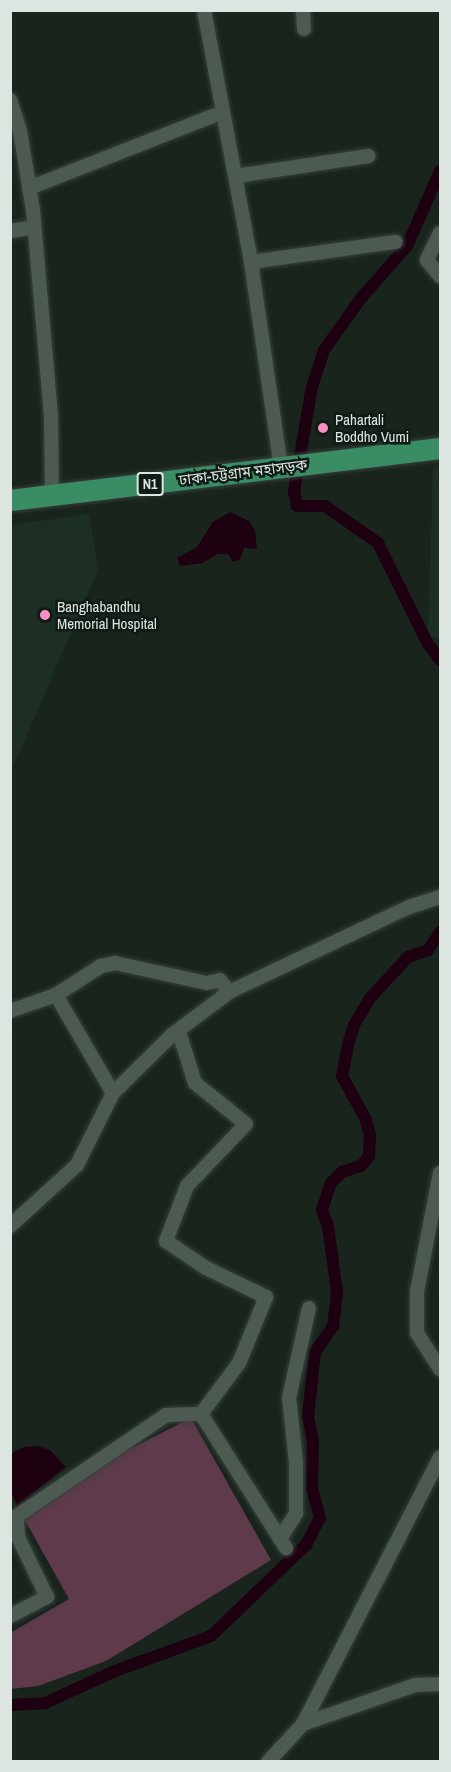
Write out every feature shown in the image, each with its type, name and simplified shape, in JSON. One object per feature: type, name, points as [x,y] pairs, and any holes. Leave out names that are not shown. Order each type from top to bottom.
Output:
[{"type":"highway","name":"ঢাকা-চট্টগ্রাম মহাসড়ক","points":[[10,501],[441,448]]},
{"type":"street","points":[[204,10],[291,466]]},
{"type":"street","points":[[303,10],[304,29]]},
{"type":"street","points":[[10,100],[25,162],[34,226],[51,416],[52,495]]},
{"type":"street","points":[[29,188],[213,116]]},
{"type":"street","points":[[236,176],[368,156]]},
{"type":"street","points":[[10,166],[25,162]]},
{"type":"street","points":[[10,231],[34,226]]},
{"type":"street","points":[[440,232],[427,260],[441,276]]},
{"type":"street","points":[[251,262],[396,242]]},
{"type":"street","points":[[10,1226],[77,1165],[113,1093],[178,1032],[229,992],[409,907],[440,897]]},
{"type":"street","points":[[10,1011],[56,995],[100,966],[115,963],[207,983],[220,980],[229,992]]},
{"type":"street","points":[[56,995],[113,1093]]},
{"type":"street","points":[[178,1032],[195,1083],[246,1124],[187,1186],[166,1240],[206,1269],[266,1297],[239,1363],[201,1414]]},
{"type":"street","points":[[441,1173],[417,1291],[417,1333],[441,1369]]},
{"type":"street","points":[[201,1414],[283,1544],[296,1513],[296,1462],[289,1398],[309,1308]]},
{"type":"street","points":[[10,1616],[46,1597],[18,1537],[17,1516],[166,1415],[201,1414]]},
{"type":"street","points":[[268,1761],[303,1724],[441,1457]]},
{"type":"street","points":[[303,1724],[415,1685],[441,1684]]},
{"type":"shaded area","points":[[440,466],[440,637],[428,637],[433,467]]},
{"type":"shaded area","points":[[230,512],[249,521],[255,531],[257,549],[244,548],[240,559],[233,562],[228,554],[218,554],[202,563],[180,566],[177,558],[197,547],[213,522]]},
{"type":"shaded area","name":"Banghabandhu Memorial Hospital","points":[[89,514],[98,570],[11,772],[11,525]]},
{"type":"shaded area","points":[[191,1418],[271,1560],[106,1661],[38,1686],[11,1689],[10,1633],[69,1599],[17,1506]]},
{"type":"shaded area","points":[[37,1446],[50,1450],[66,1467],[17,1506],[11,1491],[11,1454],[24,1447]]},
{"type":"waterway","points":[[440,171],[407,246],[361,298],[324,350],[312,386],[294,491],[297,506],[325,506],[378,543],[428,644],[440,660]]},
{"type":"waterway","points":[[10,1705],[45,1703],[115,1671],[211,1636],[306,1545],[320,1518],[312,1488],[313,1442],[308,1417],[315,1352],[333,1326],[337,1292],[328,1226],[322,1210],[331,1183],[342,1172],[361,1166],[369,1156],[370,1135],[365,1118],[342,1076],[348,1044],[354,1025],[371,997],[408,957],[428,950],[440,932]]},
{"type":"place","name":"Pahartali Boddho Vumi","points":[[323,428]]},
{"type":"place","name":"Banghabandhu Memorial Hospital","points":[[45,615]]}]
